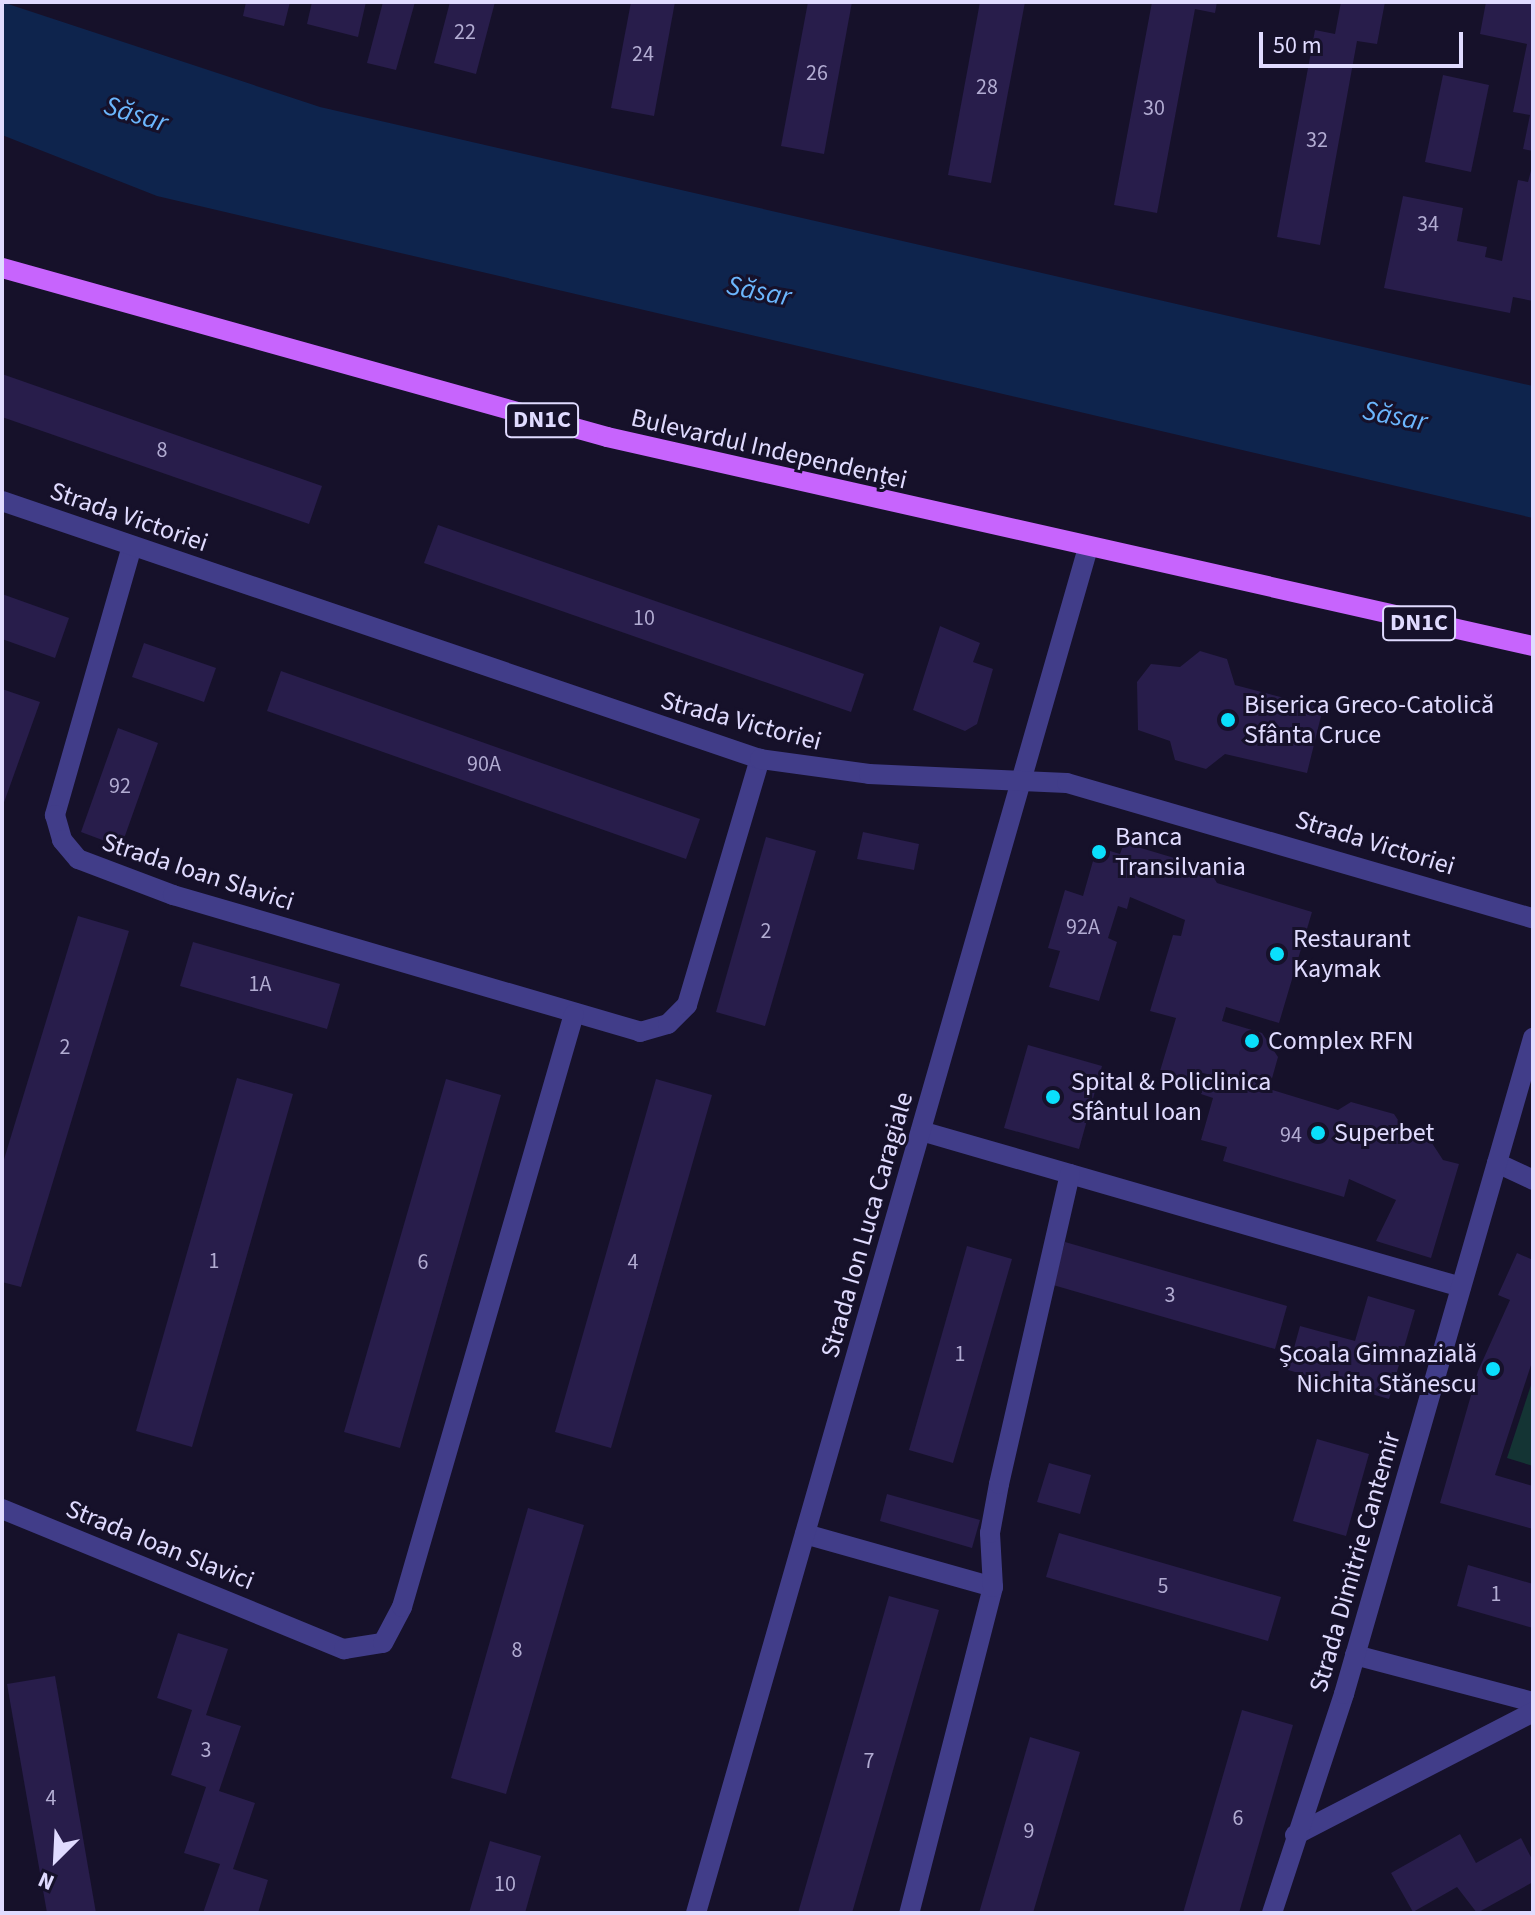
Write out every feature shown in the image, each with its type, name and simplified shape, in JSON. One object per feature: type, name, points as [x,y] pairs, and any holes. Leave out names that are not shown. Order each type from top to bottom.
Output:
[{"type":"main road","name":"Bulevardul Independenței","points":[[2,268],[462,400],[1087,551],[1533,646]]},
{"type":"street","name":"Strada Victoriei","points":[[2,501],[760,759],[869,774],[1022,779],[1139,800],[1533,918]]},
{"type":"street","name":"Strada Ioan Slavici","points":[[132,546],[57,804],[62,840],[78,859],[173,895],[640,1032],[668,1024],[687,1005],[760,759]]},
{"type":"street","name":"Strada Ion Luca Caragiale","points":[[696,1913],[1087,551]]},
{"type":"street","name":"Strada Ioan Slavici","points":[[2,1509],[344,1649],[369,1649],[395,1631],[574,1014]]},
{"type":"street","name":"Strada Dimitrie Cantemir","points":[[1272,1913],[1355,1655],[1533,1038]]},
{"type":"street","points":[[921,1131],[1461,1287]]},
{"type":"street","points":[[1497,1163],[1533,1180]]},
{"type":"street","points":[[909,1913],[993,1587],[997,1497],[1070,1174]]},
{"type":"street","points":[[805,1534],[993,1587]]},
{"type":"street","points":[[1355,1655],[1533,1702]]},
{"type":"street","points":[[1295,1835],[1533,1712]]},
{"type":"green space","points":[[1533,1379],[1533,1466],[1507,1458]]},
{"type":"water","name":"Săsar","points":[[2,2],[320,107],[1533,386],[1533,518],[157,196],[2,135]]},
{"type":"building","points":[[246,2],[290,2],[284,26],[243,16]]},
{"type":"building","points":[[312,2],[366,2],[358,37],[307,24]]},
{"type":"building","points":[[383,2],[415,2],[396,70],[367,63]]},
{"type":"building","points":[[450,2],[495,2],[476,74],[434,63]]},
{"type":"building","points":[[631,2],[675,2],[654,116],[611,108]]},
{"type":"building","points":[[808,2],[852,2],[824,154],[781,146]]},
{"type":"building","points":[[980,2],[1025,2],[991,183],[948,175]]},
{"type":"building","points":[[1152,2],[1217,2],[1215,13],[1195,9],[1157,213],[1114,205]]},
{"type":"building","points":[[1341,2],[1385,2],[1377,44],[1357,41],[1320,245],[1277,237],[1315,30],[1335,34]]},
{"type":"building","points":[[1486,2],[1533,2],[1533,151],[1523,149],[1530,115],[1513,112],[1527,44],[1480,34]]},
{"type":"building","points":[[1443,75],[1489,85],[1471,172],[1425,162]]},
{"type":"building","points":[[1533,163],[1533,301],[1513,297],[1510,313],[1384,288],[1403,196],[1463,208],[1457,241],[1487,247],[1485,257],[1502,261],[1518,180],[1528,182]]},
{"type":"building","points":[[2,374],[322,486],[309,524],[2,417]]},
{"type":"building","points":[[438,525],[864,674],[851,712],[424,563]]},
{"type":"building","points":[[2,594],[69,618],[55,658],[2,639]]},
{"type":"building","points":[[940,626],[980,643],[973,662],[993,669],[977,724],[965,731],[913,710]]},
{"type":"building","points":[[144,643],[216,668],[204,702],[132,677]]},
{"type":"building","name":"Biserica Greco-Catolică Sfânta Cruce","points":[[1200,651],[1227,659],[1235,685],[1323,708],[1307,773],[1225,754],[1206,769],[1175,760],[1170,741],[1138,730],[1137,682],[1151,664],[1180,667]]},
{"type":"building","points":[[281,671],[700,819],[686,859],[267,711]]},
{"type":"building","points":[[2,689],[40,702],[2,808]]},
{"type":"building","points":[[118,728],[158,743],[121,847],[81,832]]},
{"type":"building","points":[[863,832],[919,844],[914,870],[857,859]]},
{"type":"building","points":[[766,837],[816,851],[765,1026],[716,1012]]},
{"type":"building","points":[[1124,843],[1208,868],[1217,883],[1312,912],[1279,1023],[1226,1007],[1222,1021],[1262,1033],[1278,1057],[1269,1089],[1338,1110],[1351,1102],[1394,1114],[1404,1129],[1428,1137],[1443,1160],[1459,1164],[1431,1258],[1376,1241],[1396,1200],[1349,1179],[1344,1197],[1223,1161],[1227,1147],[1201,1140],[1213,1098],[1201,1094],[1207,1074],[1191,1070],[1188,1079],[1160,1071],[1176,1018],[1150,1011],[1173,935],[1181,936],[1185,920],[1130,897],[1127,909],[1118,906],[1108,938],[1117,942],[1099,1001],[1049,987],[1060,951],[1048,948],[1065,890],[1083,896],[1097,847],[1120,854]]},
{"type":"building","points":[[78,916],[129,931],[21,1287],[2,1282],[2,1166]]},
{"type":"building","points":[[193,942],[340,984],[327,1029],[180,986]]},
{"type":"building","name":"Spital & Policlinica Sfântul Ioan","points":[[1028,1045],[1102,1066],[1079,1149],[1004,1128]]},
{"type":"building","points":[[237,1078],[293,1094],[192,1447],[136,1431]]},
{"type":"building","points":[[446,1079],[501,1095],[400,1448],[344,1432]]},
{"type":"building","points":[[656,1079],[712,1095],[611,1448],[555,1432]]},
{"type":"building","points":[[1065,1242],[1287,1306],[1275,1349],[1053,1285]]},
{"type":"building","points":[[967,1246],[1012,1259],[953,1463],[909,1450]]},
{"type":"building","points":[[1517,1253],[1533,1260],[1533,1359],[1495,1475],[1533,1486],[1533,1529],[1440,1503],[1478,1371],[1510,1300],[1498,1295]]},
{"type":"building","points":[[1368,1296],[1415,1310],[1389,1399],[1288,1370],[1300,1326],[1355,1341]]},
{"type":"building","points":[[1317,1439],[1369,1454],[1346,1536],[1293,1521]]},
{"type":"building","points":[[1049,1463],[1091,1475],[1080,1514],[1037,1502]]},
{"type":"building","points":[[887,1494],[980,1520],[972,1548],[880,1521]]},
{"type":"building","points":[[528,1508],[584,1525],[506,1794],[451,1778]]},
{"type":"building","points":[[1059,1533],[1281,1597],[1268,1641],[1046,1577]]},
{"type":"building","points":[[1468,1565],[1533,1584],[1533,1628],[1457,1606]]},
{"type":"building","points":[[889,1596],[939,1610],[852,1913],[798,1913]]},
{"type":"building","points":[[178,1633],[228,1649],[206,1715],[241,1726],[219,1791],[255,1803],[233,1869],[268,1880],[258,1913],[203,1913],[220,1864],[184,1853],[206,1787],[171,1775],[192,1710],[157,1698]]},
{"type":"building","points":[[55,1676],[96,1913],[47,1913],[7,1684]]},
{"type":"building","points":[[1242,1710],[1293,1725],[1239,1913],[1183,1913]]},
{"type":"building","points":[[1030,1737],[1080,1752],[1033,1913],[979,1913]]},
{"type":"building","points":[[1460,1834],[1476,1863],[1521,1838],[1533,1861],[1533,1882],[1477,1913],[1457,1887],[1413,1912],[1391,1873]]},
{"type":"building","points":[[490,1841],[541,1856],[525,1913],[469,1913]]},
{"type":"place","name":"Biserica Greco-Catolică Sfânta Cruce","points":[[1228,720]]},
{"type":"place","name":"Banca Transilvania","points":[[1099,852]]},
{"type":"place","name":"Restaurant Kaymak","points":[[1277,954]]},
{"type":"place","name":"Complex RFN","points":[[1252,1041]]},
{"type":"place","name":"Spital & Policlinica Sfântul Ioan","points":[[1053,1097]]},
{"type":"place","name":"Superbet","points":[[1318,1133]]},
{"type":"place","name":"Școala Gimnazială Nichita Stănescu","points":[[1493,1369]]}]
